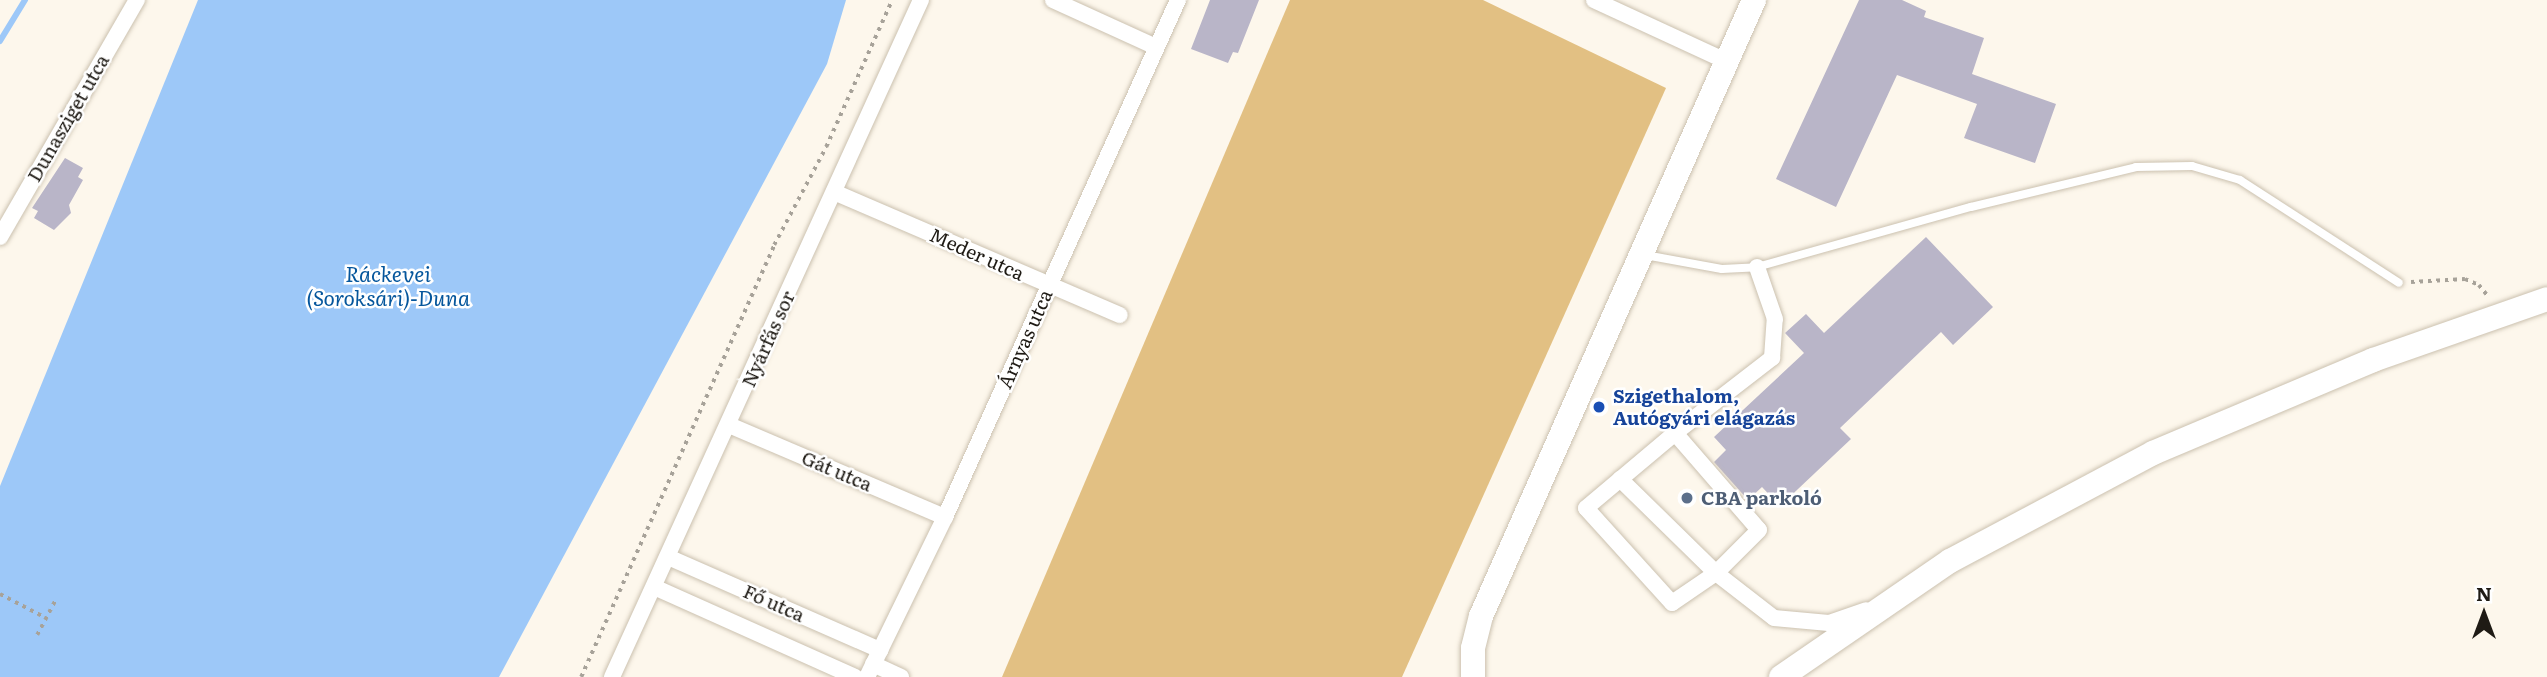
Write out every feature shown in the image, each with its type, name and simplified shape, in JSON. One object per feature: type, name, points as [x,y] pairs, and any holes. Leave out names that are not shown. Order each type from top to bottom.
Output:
[{"type":"main road","points":[[1473,677],[1473,648],[1481,616],[1754,0]]},
{"type":"main road","points":[[1781,677],[1812,652],[1895,601],[1950,561],[2152,453],[2373,360],[2547,299]]},
{"type":"street","name":"Dunasziget utca","points":[[0,237],[137,0]]},
{"type":"street","name":"Nyárfás sor","points":[[612,677],[921,0]]},
{"type":"street","points":[[1053,0],[1156,47]]},
{"type":"street","name":"Árnyas utca","points":[[874,664],[945,517],[1178,0]]},
{"type":"street","points":[[1594,0],[1728,62]]},
{"type":"street","name":"Meder utca","points":[[834,192],[1120,315]]},
{"type":"street","points":[[1675,433],[1759,530],[1716,573],[1672,603],[1586,508],[1675,433],[1772,358],[1775,319],[1757,267]]},
{"type":"street","name":"Gát utca","points":[[729,425],[945,517]]},
{"type":"street","points":[[1620,479],[1716,573],[1774,618],[1802,624],[1829,623],[1895,601]]},
{"type":"street","name":"Fő utca","points":[[668,556],[901,677]]},
{"type":"street","name":"Fő utca","points":[[654,587],[855,677]]},
{"type":"lane","points":[[1643,254],[1722,269],[1757,267],[1971,207],[2124,170],[2192,166],[2240,180],[2399,283]]},
{"type":"path","points":[[581,677],[774,245],[826,147],[892,0]]},
{"type":"path","points":[[2399,283],[2465,279],[2479,285],[2487,296],[2499,292]]},
{"type":"path","points":[[0,594],[46,618]]},
{"type":"path","points":[[37,635],[56,599]]},
{"type":"shaded area","points":[[1290,0],[1483,0],[1666,88],[1402,677],[1002,677]]},
{"type":"water","name":"Ráckevei (Soroksári)-Duna","points":[[198,0],[846,0],[827,64],[499,677],[0,677],[0,486]]},
{"type":"building","points":[[1210,0],[1259,0],[1238,53],[1233,52],[1228,63],[1191,49]]},
{"type":"building","points":[[1859,0],[1902,0],[1926,11],[1924,17],[1984,38],[1972,74],[2056,104],[2035,163],[1964,138],[1977,104],[1897,75],[1836,207],[1776,179]]},
{"type":"building","points":[[65,158],[83,168],[78,177],[83,180],[69,205],[71,213],[54,230],[34,218],[38,211],[32,208]]},
{"type":"building","points":[[1926,237],[1993,307],[1953,345],[1941,332],[1840,428],[1851,439],[1780,506],[1762,487],[1748,500],[1714,462],[1726,450],[1714,437],[1804,353],[1785,333],[1806,314],[1824,333]]},
{"type":"waterway","points":[[0,41],[25,0]]},
{"type":"place","name":"Szigethalom, Autógyári elágazás","points":[[1599,407]]},
{"type":"place","name":"CBA parkoló","points":[[1687,498]]}]
